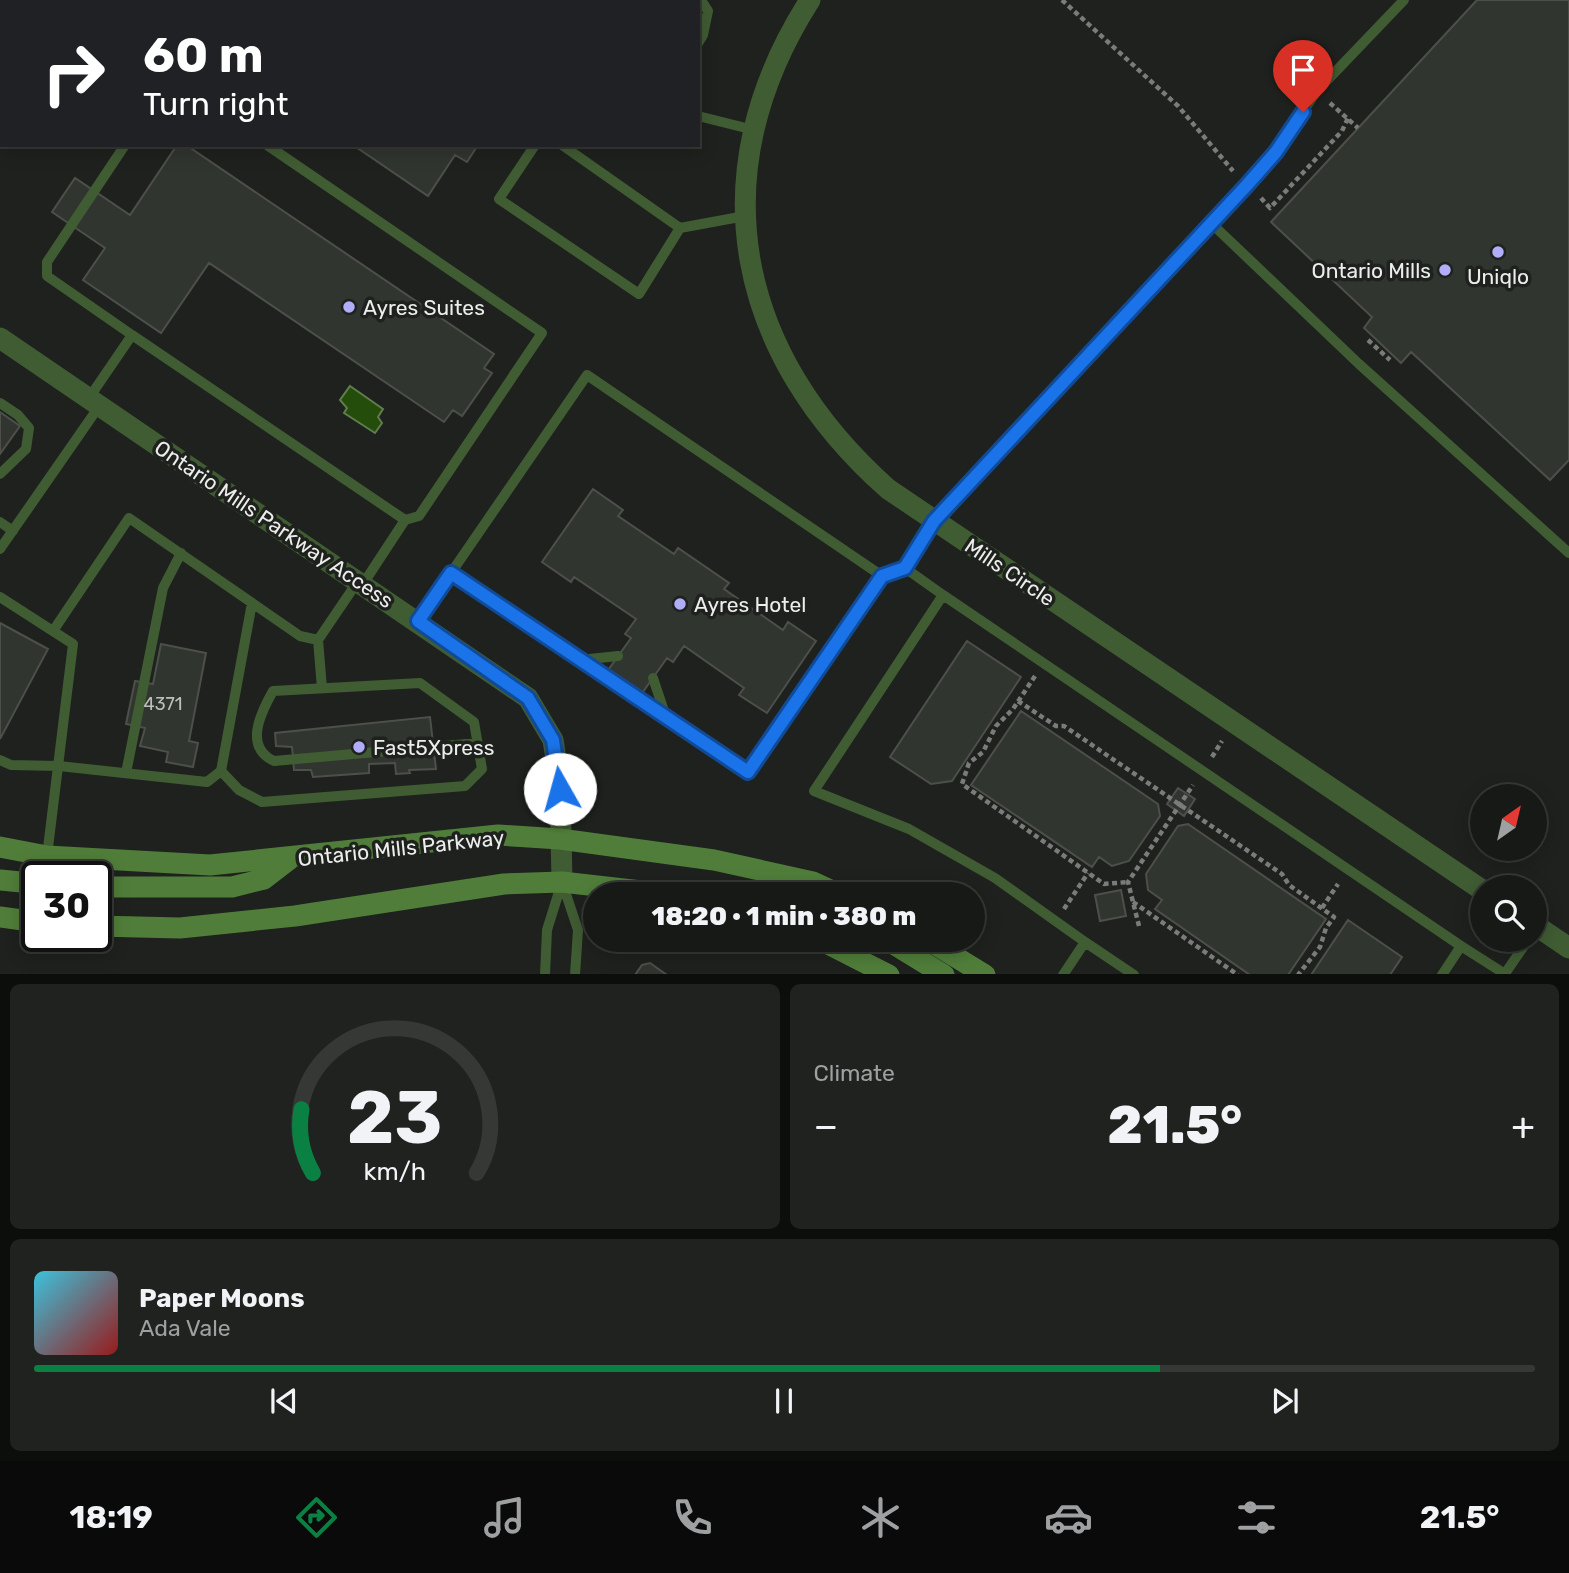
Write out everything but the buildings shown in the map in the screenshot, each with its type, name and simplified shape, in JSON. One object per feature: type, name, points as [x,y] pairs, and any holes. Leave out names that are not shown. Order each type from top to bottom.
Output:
[{"type":"main road","name":"Ontario Mills Parkway","points":[[0,848],[47,856],[210,865],[290,859],[498,835],[560,839],[714,860],[813,882]]},
{"type":"main road","points":[[0,880],[21,882],[39,876],[47,856]]},
{"type":"main road","points":[[112,888],[232,887],[264,879],[290,859]]},
{"type":"main road","points":[[112,926],[180,928],[295,916],[499,885],[562,881],[583,884]]},
{"type":"main road","points":[[0,916],[21,919]]},
{"type":"main road","points":[[844,952],[887,974]]},
{"type":"main road","points":[[907,952],[942,974]]},
{"type":"main road","points":[[948,952],[983,974]]},
{"type":"street","name":"Mills Circle","points":[[810,0],[786,37],[760,100],[746,176],[745,216],[757,293],[781,358],[824,425],[853,458],[888,489],[1470,882]]},
{"type":"street","name":"Ontario Mills Parkway Access","points":[[0,338],[528,698],[553,740],[560,784],[562,881]]},
{"type":"street","points":[[1547,937],[1569,948]]},
{"type":"lane","points":[[700,40],[708,11],[701,0]]},
{"type":"lane","points":[[451,573],[748,772],[882,576],[905,568],[934,521],[1276,152],[1317,91],[1404,0]]},
{"type":"lane","points":[[700,116],[754,130]]},
{"type":"lane","points":[[124,147],[47,262],[47,276],[405,520]]},
{"type":"lane","points":[[270,147],[542,333],[418,516],[405,520],[318,640],[322,688]]},
{"type":"lane","points":[[534,147],[499,199],[639,294],[680,228]]},
{"type":"lane","points":[[565,147],[680,228],[745,216]]},
{"type":"lane","points":[[1211,223],[1367,371],[1569,553]]},
{"type":"lane","points":[[0,549],[95,402],[132,335]]},
{"type":"lane","points":[[418,621],[587,375],[882,576]]},
{"type":"lane","points":[[0,403],[29,428],[26,449],[0,474]]},
{"type":"lane","points":[[53,631],[129,518],[300,636],[318,640]]},
{"type":"lane","points":[[0,522],[13,531]]},
{"type":"lane","points":[[126,773],[163,589],[181,553]]},
{"type":"lane","points":[[905,568],[1505,974],[1519,952]]},
{"type":"lane","points":[[943,595],[814,791],[909,829],[995,878],[1133,974]]},
{"type":"lane","points":[[0,597],[73,644],[47,856]]},
{"type":"lane","points":[[0,760],[11,765],[59,766],[207,782],[221,771],[253,603]]},
{"type":"lane","points":[[580,660],[618,656]]},
{"type":"lane","points":[[653,678],[666,717]]},
{"type":"lane","points":[[221,771],[239,790],[262,802],[465,786],[482,769],[478,743],[474,722],[420,683],[273,691],[260,714],[256,746],[261,755],[274,761],[478,743]]},
{"type":"lane","points":[[545,974],[547,930],[562,881]]},
{"type":"lane","points":[[562,881],[578,930],[575,974]]},
{"type":"lane","points":[[1064,974],[1085,942]]},
{"type":"lane","points":[[1442,974],[1461,946]]},
{"type":"path","points":[[1062,0],[1178,106],[1233,171]]},
{"type":"path","points":[[1317,91],[1358,128]]},
{"type":"path","points":[[1261,198],[1270,208],[1342,131],[1348,118]]},
{"type":"path","points":[[1368,340],[1380,347],[1390,360]]},
{"type":"path","points":[[1044,662],[1018,701],[996,726],[983,752],[969,763],[962,784],[1104,884],[1128,882]]},
{"type":"path","points":[[1018,701],[1056,726],[1064,726],[1282,874],[1289,884],[1334,916],[1326,928],[1321,947],[1299,974]]},
{"type":"path","points":[[1139,926],[1128,882],[1234,723]]},
{"type":"path","points":[[1322,908],[1349,869]]},
{"type":"path","points":[[1077,890],[1088,873]]},
{"type":"path","points":[[1133,902],[1237,974]]},
{"type":"shaded area","points":[[350,386],[383,409],[378,417],[382,423],[375,433],[344,413],[347,408],[340,400]]},
{"type":"place","name":"Uniqlo","points":[[1498,252]]},
{"type":"place","name":"Ontario Mills","points":[[1445,270]]},
{"type":"place","name":"Ayres Suites","points":[[349,307]]},
{"type":"place","name":"Ayres Hotel","points":[[680,604]]},
{"type":"place","name":"Fast5Xpress","points":[[359,747]]},
{"type":"route","points":[[560,789],[553,740],[528,698],[418,621],[451,573],[748,772],[882,576],[905,568],[934,521],[1247,185],[1276,152],[1303,112]]}]
